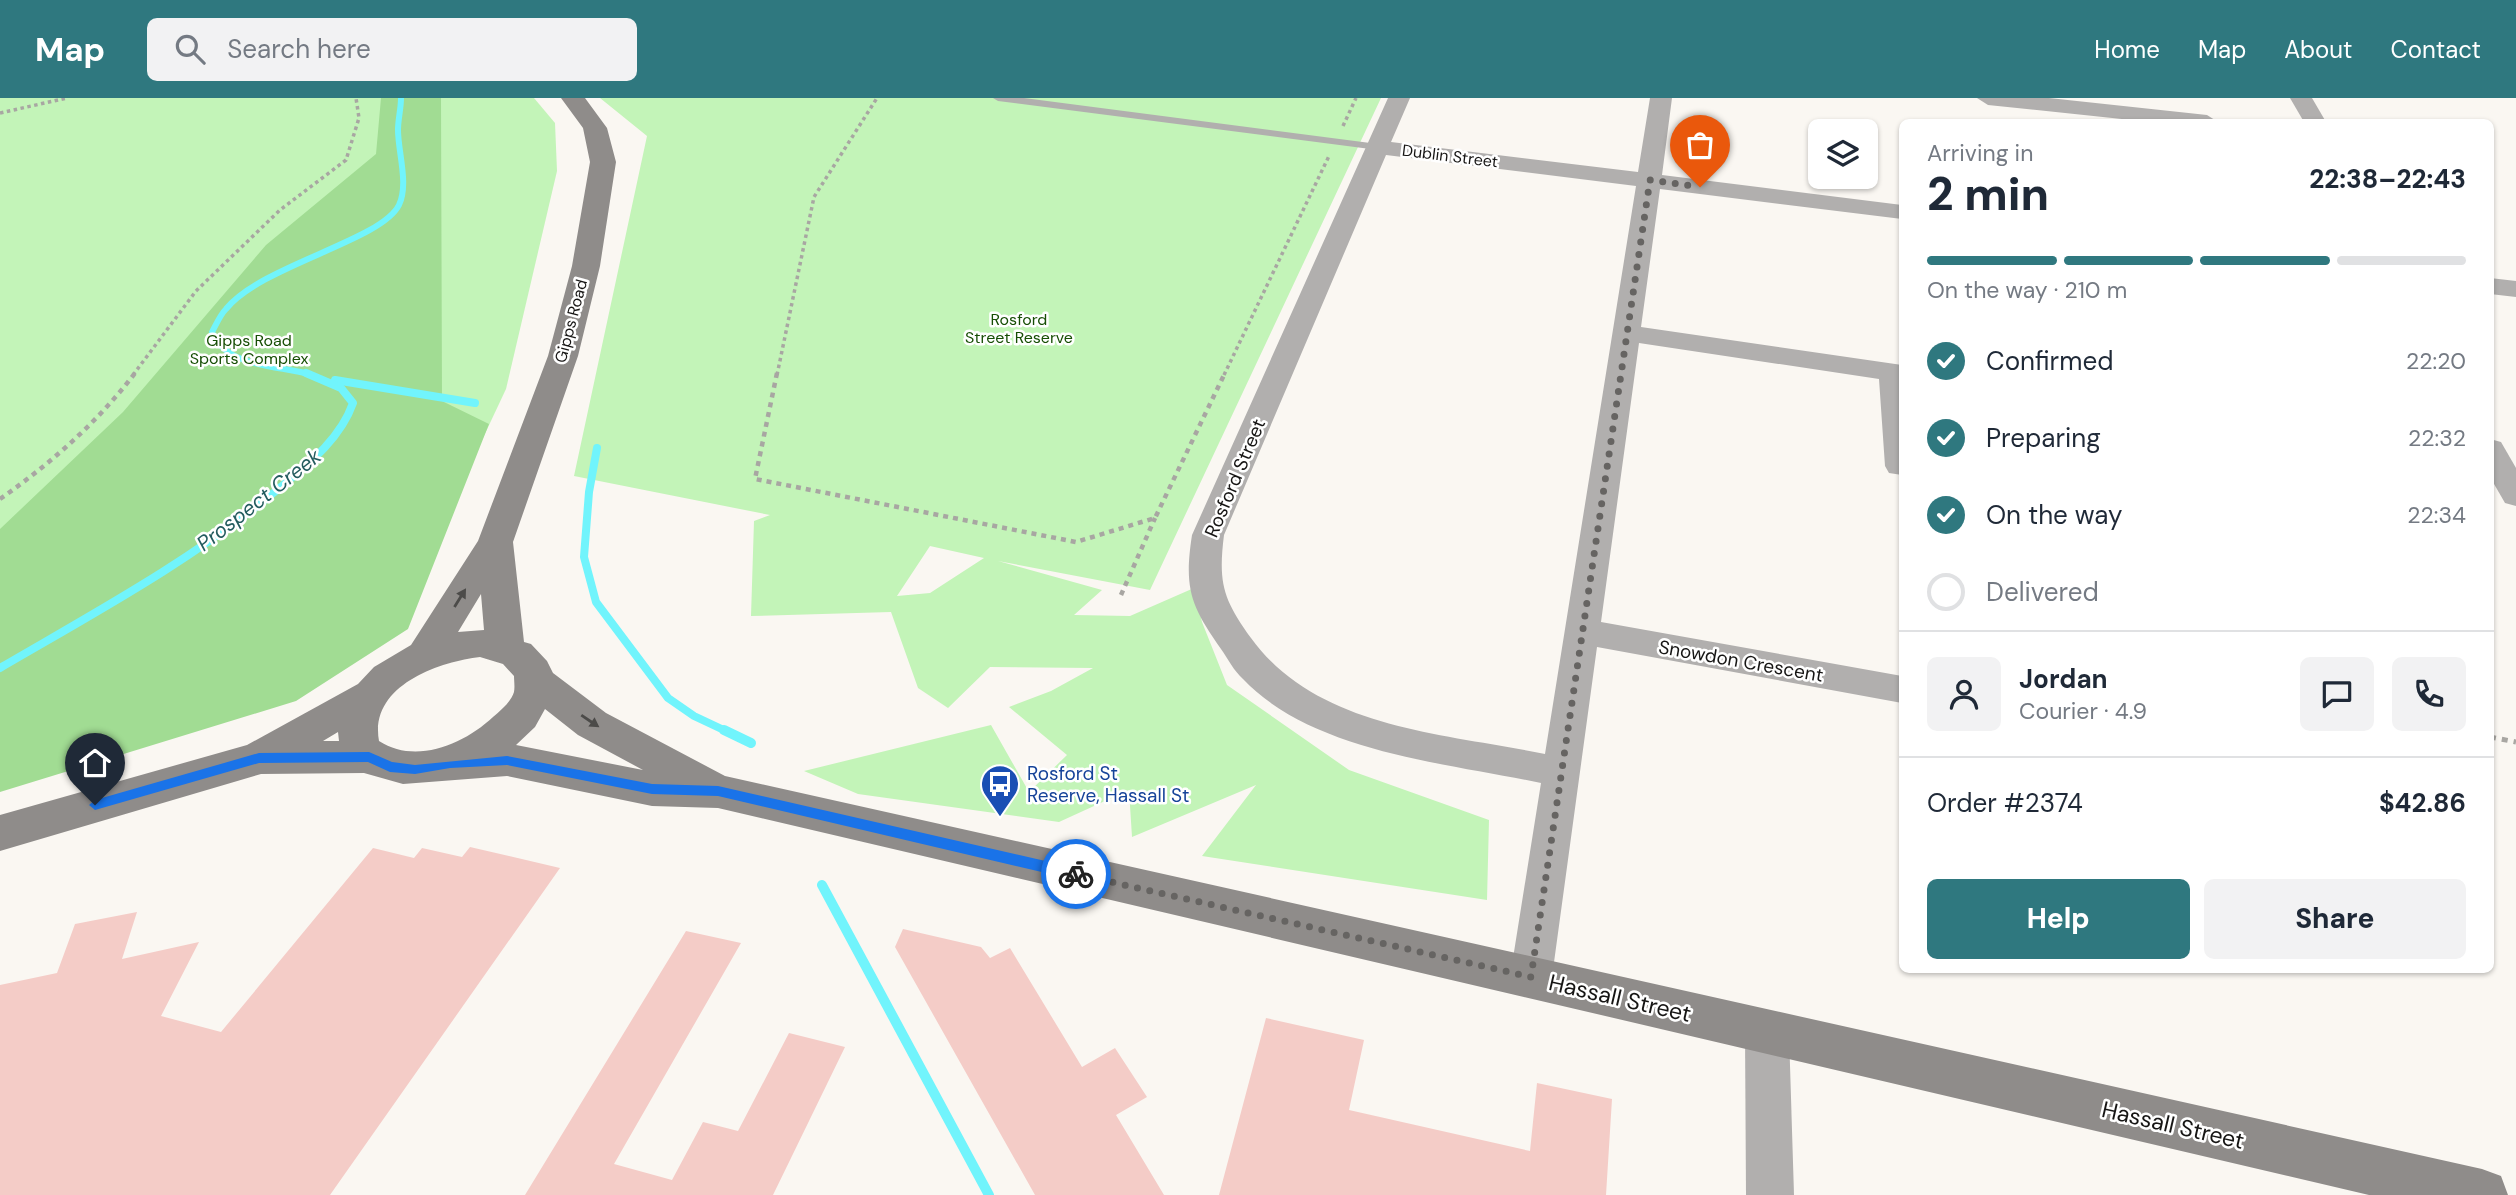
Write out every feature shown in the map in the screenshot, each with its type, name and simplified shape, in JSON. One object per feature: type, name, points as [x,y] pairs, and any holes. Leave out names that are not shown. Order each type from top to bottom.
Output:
[{"type":"main road","name":"Gipps Road","points":[[425,654],[495,542],[563,356],[583,278],[603,162],[595,128],[573,98]]},
{"type":"main road","name":"Gipps Road","points":[[495,542],[505,646]]},
{"type":"main road","points":[[0,833],[259,758],[370,695],[404,665],[425,654],[451,646],[480,643],[505,646],[522,655],[532,667],[535,680],[529,705],[514,726],[490,746],[450,764],[415,769],[390,767],[369,757],[259,758]]},
{"type":"main road","name":"Hassall Street","points":[[535,680],[592,724],[718,791]]},
{"type":"main road","points":[[369,757],[360,745],[356,733],[358,718],[370,695]]},
{"type":"main road","name":"Hassall Street","points":[[450,764],[507,760],[652,789],[718,791],[2482,1195]]},
{"type":"street","name":"Rosford Street","points":[[1399,98],[1208,535],[1203,573],[1215,614],[1255,670],[1301,706],[1355,730],[1561,772]]},
{"type":"street","points":[[1531,977],[1661,98]]},
{"type":"street","points":[[1988,98],[2080,103],[2187,119]]},
{"type":"street","points":[[2301,98],[2313,119]]},
{"type":"street","name":"Dublin Street","points":[[1378,147],[1899,212]]},
{"type":"street","points":[[2494,286],[2516,289]]},
{"type":"street","points":[[1627,332],[1898,373],[1899,420]]},
{"type":"street","points":[[2494,456],[2516,496]]},
{"type":"street","name":"Snowdon Crescent","points":[[1581,631],[1899,689]]},
{"type":"street","points":[[1767,1033],[1770,1195]]},
{"type":"lane","name":"Dublin Street","points":[[998,98],[1378,147]]},
{"type":"path","points":[[0,113],[67,98]]},
{"type":"path","points":[[0,499],[42,470],[121,391],[206,282],[280,210],[346,160],[359,118],[356,98]]},
{"type":"path","points":[[877,98],[814,197],[755,479],[1076,542],[1155,518]]},
{"type":"path","points":[[1121,594],[1356,98]]},
{"type":"path","points":[[2494,738],[2516,742]]},
{"type":"green space","name":"Gipps Road Sports Complex","points":[[0,98],[534,98],[555,123],[557,171],[506,389],[396,623],[0,745]]},
{"type":"green space","points":[[381,98],[441,98],[442,401],[489,424],[408,629],[296,701],[0,792],[0,529],[123,412],[266,245],[376,154]]},
{"type":"green space","name":"Rosford Street Reserve","points":[[600,98],[1381,98],[1150,590],[998,561],[1102,590],[1074,615],[1130,616],[1194,588],[1202,622],[1227,685],[1349,770],[1489,820],[1487,900],[1202,856],[1256,785],[1132,837],[1129,790],[1059,822],[858,794],[804,771],[991,725],[1029,792],[1067,755],[1009,707],[1051,691],[1093,668],[990,667],[948,708],[918,688],[891,612],[751,616],[754,521],[770,515],[574,476],[647,136]],"holes":[[[930,546],[984,558],[930,593],[897,596]]]},
{"type":"building","points":[[470,847],[560,868],[330,1195],[0,1195],[0,985],[57,973],[75,924],[137,912],[122,959],[199,942],[161,1016],[221,1032],[373,848],[414,858],[422,848],[462,857]]},
{"type":"building","points":[[903,929],[981,947],[990,958],[1010,948],[1082,1067],[1115,1048],[1147,1097],[1116,1115],[1164,1195],[1035,1195],[895,947]]},
{"type":"building","points":[[686,931],[741,943],[614,1164],[672,1180],[703,1122],[738,1131],[789,1033],[845,1047],[773,1195],[525,1195]]},
{"type":"building","points":[[1266,1018],[1364,1040],[1349,1110],[1530,1151],[1537,1083],[1612,1099],[1606,1195],[1219,1195]]},
{"type":"waterway","name":"Prospect Creek","points":[[309,374],[241,359],[219,344],[212,332],[224,311],[243,293],[266,279],[369,230],[388,218],[399,205],[403,188],[398,130],[401,98]]},
{"type":"waterway","name":"Prospect Creek","points":[[0,668],[177,563],[244,516],[311,461],[340,429],[353,403],[341,388],[309,374]]},
{"type":"waterway","points":[[335,380],[475,403]]},
{"type":"waterway","points":[[597,448],[589,492],[584,557],[596,602],[668,698],[694,716],[728,732]]},
{"type":"waterway","points":[[724,730],[751,743]]},
{"type":"waterway","points":[[822,885],[989,1195]]},
{"type":"way so far","points":[[1076,874],[1531,977],[1650,180],[1700,187]]},
{"type":"place","name":"Rosford St Reserve, Hassall St","points":[[1000,818]]},
{"type":"route","points":[[95,805],[259,758],[369,757],[390,767],[415,769],[507,760],[652,789],[718,791],[1076,874]]}]
